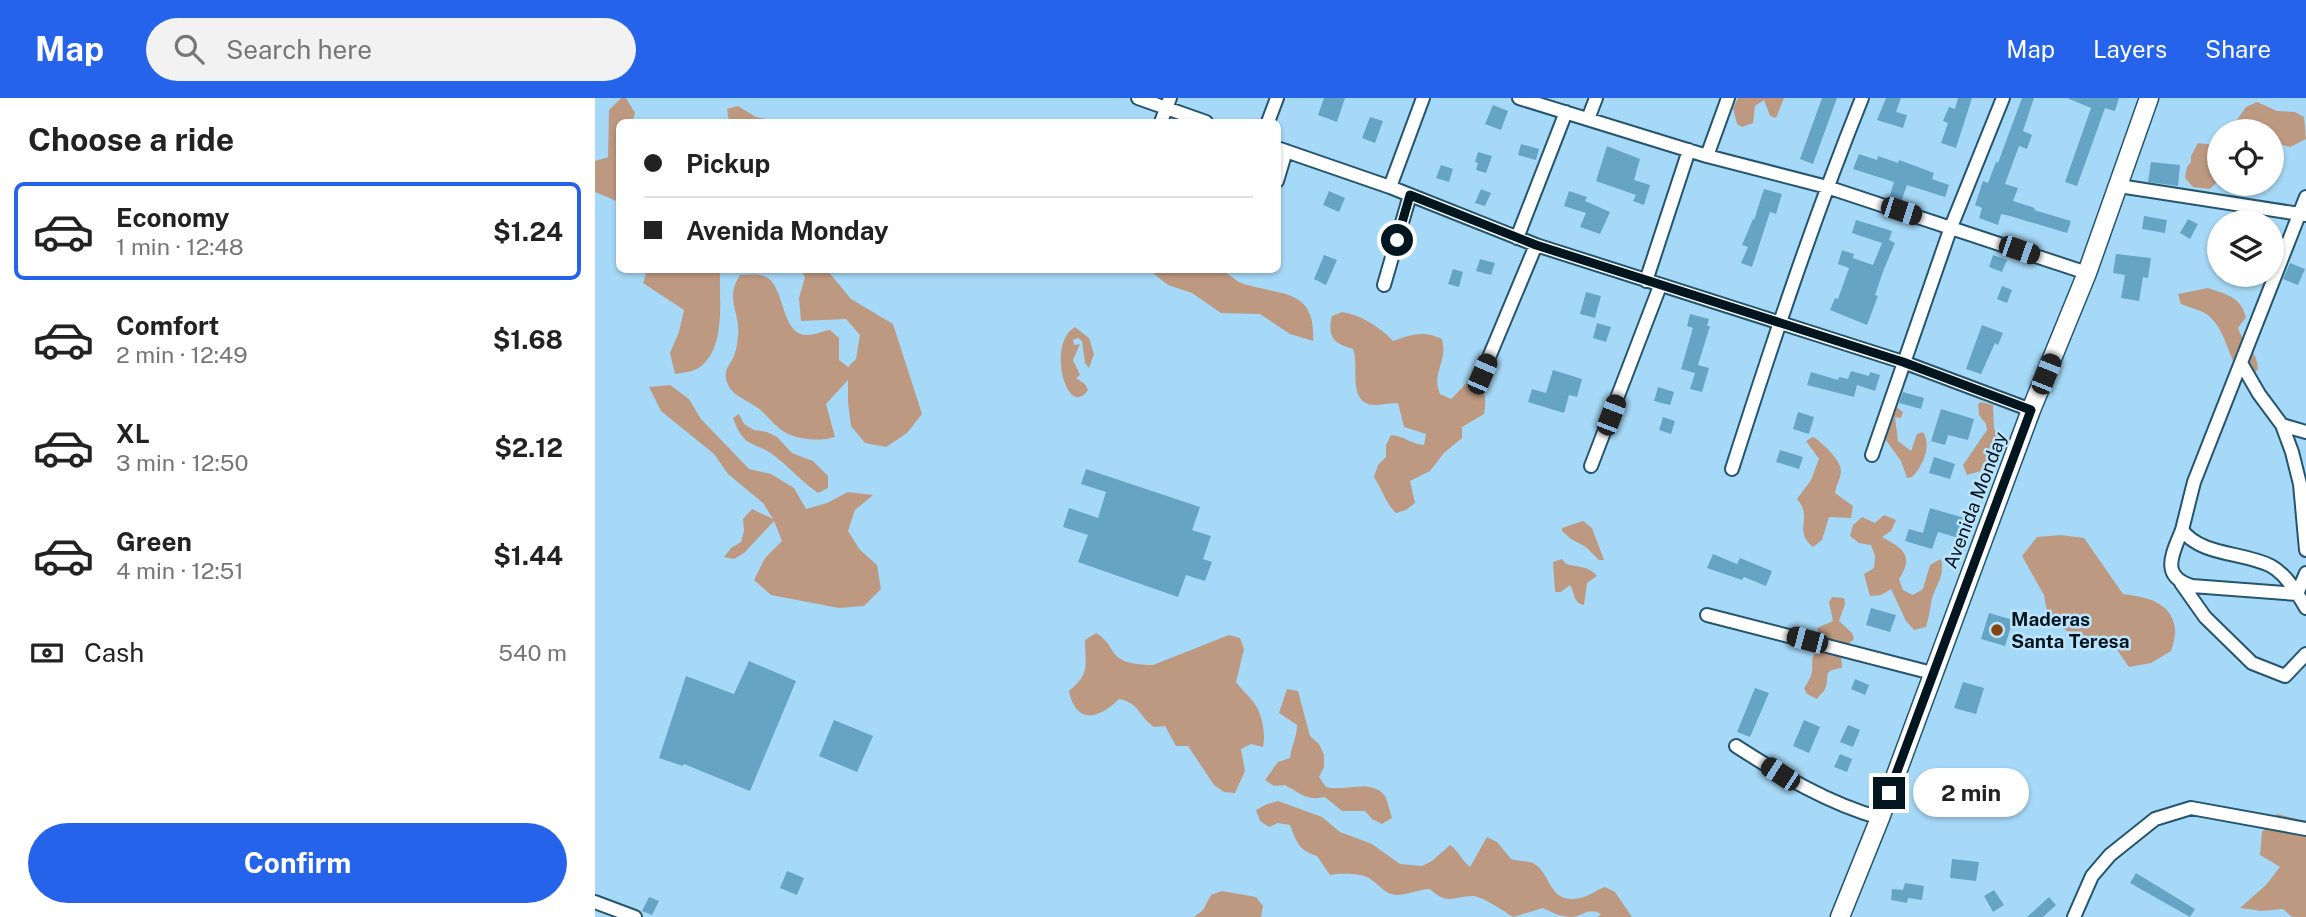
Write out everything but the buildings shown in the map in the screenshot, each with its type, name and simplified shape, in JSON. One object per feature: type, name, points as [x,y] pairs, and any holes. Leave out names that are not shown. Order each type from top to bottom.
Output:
[{"type":"main road","name":"Avenida Monday","points":[[1840,917],[1880,818],[2031,410],[2087,273],[2149,98]]},
{"type":"street","points":[[1138,98],[1168,103],[1200,119]]},
{"type":"street","points":[[1269,119],[1277,98]]},
{"type":"street","points":[[1390,187],[1423,98]]},
{"type":"street","points":[[1588,119],[1596,98]]},
{"type":"street","points":[[1707,156],[1728,98]]},
{"type":"street","points":[[1732,469],[1778,324],[1862,98]]},
{"type":"street","points":[[1873,455],[1951,227],[2003,98]]},
{"type":"street","points":[[1526,99],[1707,156],[1827,187],[2087,273]]},
{"type":"street","points":[[1517,238],[1566,112]]},
{"type":"street","points":[[1282,150],[1390,187],[1536,245],[1903,362],[2031,410]]},
{"type":"street","points":[[1646,281],[1689,150]]},
{"type":"street","points":[[2119,186],[2303,215]]},
{"type":"street","points":[[1384,285],[1410,195]]},
{"type":"street","points":[[2306,197],[2303,215],[2194,482],[2182,530],[2170,559],[2171,569],[2205,617],[2252,663],[2285,676],[2306,654]]},
{"type":"street","points":[[1482,374],[1536,245]]},
{"type":"street","points":[[1591,466],[1660,286]]},
{"type":"street","points":[[2241,363],[2282,425],[2300,484],[2306,550]]},
{"type":"street","points":[[2282,425],[2306,432]]},
{"type":"street","points":[[2182,530],[2195,543],[2273,567],[2306,608]]},
{"type":"street","points":[[2297,594],[2306,573]]},
{"type":"street","points":[[2181,583],[2297,594]]},
{"type":"street","points":[[1707,615],[1932,673]]},
{"type":"street","points":[[1736,746],[1818,794],[1880,818]]},
{"type":"street","points":[[2074,917],[2092,876],[2110,855],[2155,819],[2174,811],[2191,808],[2306,829]]},
{"type":"street","points":[[595,902],[635,917]]},
{"type":"shaded area","points":[[621,98],[626,98],[635,113],[633,119],[616,119],[616,201],[595,192],[595,161],[608,157],[609,110]]},
{"type":"shaded area","points":[[1738,98],[1784,98],[1776,118],[1770,116],[1764,100],[1755,106],[1753,123],[1742,127],[1737,124],[1733,108]]},
{"type":"shaded area","points":[[2257,102],[2277,111],[2295,112],[2304,117],[2306,139],[2290,147],[2284,145],[2284,119],[2237,119],[2246,107]]},
{"type":"shaded area","points":[[738,106],[765,119],[729,119],[727,109]]},
{"type":"shaded area","points":[[2198,143],[2207,144],[2207,189],[2193,187],[2185,178]]},
{"type":"shaded area","points":[[646,273],[720,273],[717,338],[707,361],[697,369],[675,374],[670,353],[684,310],[643,283]]},
{"type":"shaded area","points":[[803,273],[829,273],[851,299],[893,324],[922,414],[907,433],[886,447],[865,443],[851,426],[848,380],[826,404],[835,437],[821,439],[806,439],[784,432],[759,408],[729,386],[726,374],[736,351],[738,337],[733,292],[740,275],[768,278],[778,292],[793,329],[808,335],[830,330],[839,338],[839,360],[848,367],[856,359],[860,335],[846,319],[801,321],[799,298],[805,277]]},
{"type":"shaded area","points":[[1153,273],[1227,273],[1244,284],[1283,293],[1302,303],[1309,311],[1313,341],[1290,334],[1260,314],[1221,313],[1192,293],[1168,285]]},
{"type":"shaded area","points":[[2208,288],[2232,297],[2243,310],[2246,317],[2238,328],[2253,352],[2258,369],[2251,377],[2240,374],[2221,332],[2210,317],[2181,304],[2178,294]]},
{"type":"shaded area","points":[[1342,312],[1370,322],[1393,341],[1423,334],[1442,339],[1443,355],[1437,379],[1440,394],[1451,399],[1478,375],[1483,389],[1484,414],[1462,427],[1462,438],[1444,453],[1430,471],[1410,481],[1415,503],[1396,513],[1374,477],[1378,465],[1386,457],[1386,445],[1391,435],[1424,445],[1426,434],[1404,427],[1398,403],[1375,405],[1360,398],[1353,349],[1336,342],[1331,334],[1332,316]]},
{"type":"shaded area","points":[[1075,327],[1089,338],[1094,354],[1089,368],[1085,363],[1082,341],[1078,338],[1073,340],[1074,345],[1080,344],[1073,360],[1080,375],[1076,378],[1085,384],[1088,390],[1080,397],[1073,395],[1067,388],[1061,362],[1066,336]]},
{"type":"shaded area","points":[[670,385],[689,399],[701,419],[749,469],[771,474],[794,488],[806,509],[827,503],[848,492],[873,495],[855,510],[848,531],[860,550],[877,565],[881,589],[864,606],[839,608],[771,595],[754,580],[765,558],[782,541],[774,521],[744,553],[734,559],[724,557],[731,548],[741,542],[743,519],[752,509],[773,519],[763,503],[728,474],[714,454],[661,411],[649,387]]},
{"type":"shaded area","points":[[1981,402],[1993,405],[1994,429],[2003,445],[1995,452],[1990,466],[1967,475],[1963,465],[1987,430],[1979,415],[1978,404]]},
{"type":"shaded area","points":[[1895,406],[1903,412],[1901,418],[1895,417],[1898,441],[1911,451],[1917,434],[1923,432],[1926,438],[1925,456],[1912,477],[1907,478],[1901,461],[1883,436],[1883,430],[1891,421]]},
{"type":"shaded area","points":[[739,414],[744,424],[777,437],[792,453],[813,461],[828,476],[828,488],[818,493],[776,457],[746,440],[733,418]]},
{"type":"shaded area","points":[[1813,437],[1826,447],[1838,462],[1841,473],[1835,493],[1853,506],[1851,518],[1829,517],[1822,540],[1813,547],[1804,535],[1804,512],[1797,499],[1811,480],[1819,459],[1806,441]]},
{"type":"shaded area","points":[[1884,515],[1896,520],[1891,531],[1882,537],[1900,549],[1906,558],[1904,571],[1899,579],[1903,590],[1913,595],[1923,589],[1930,565],[1941,559],[1941,575],[1932,598],[1926,627],[1914,630],[1906,621],[1891,589],[1881,595],[1870,596],[1864,574],[1874,568],[1875,556],[1871,545],[1859,543],[1850,536],[1853,525],[1862,517],[1875,523]]},
{"type":"shaded area","points":[[1583,521],[1592,528],[1604,560],[1599,560],[1586,547],[1562,531],[1562,528]]},
{"type":"shaded area","points":[[2061,535],[2084,538],[2123,594],[2148,599],[2163,606],[2173,619],[2175,631],[2171,651],[2151,663],[2129,667],[2113,644],[2067,631],[2048,617],[2044,595],[2022,556],[2037,537]]},
{"type":"shaded area","points":[[1562,559],[1566,564],[1587,569],[1597,576],[1587,583],[1584,605],[1576,600],[1570,585],[1561,592],[1555,592],[1553,562]]},
{"type":"shaded area","points":[[1832,597],[1844,598],[1845,604],[1839,621],[1852,633],[1854,639],[1841,655],[1842,668],[1827,674],[1825,689],[1817,699],[1807,694],[1804,688],[1812,672],[1813,656],[1829,647],[1820,638],[1817,628],[1833,621],[1829,602]]},
{"type":"shaded area","points":[[1096,633],[1122,660],[1149,665],[1229,635],[1240,638],[1244,649],[1236,682],[1258,709],[1264,741],[1263,747],[1251,744],[1241,749],[1245,771],[1235,793],[1224,792],[1214,785],[1188,746],[1176,746],[1165,726],[1154,727],[1126,701],[1119,699],[1096,714],[1083,714],[1077,709],[1069,691],[1084,674],[1085,640]]},
{"type":"shaded area","points":[[1287,689],[1298,691],[1310,736],[1319,744],[1324,755],[1324,767],[1319,777],[1326,787],[1366,787],[1380,791],[1385,796],[1392,818],[1382,824],[1372,819],[1365,811],[1342,811],[1325,797],[1309,797],[1285,785],[1274,786],[1265,780],[1278,762],[1290,758],[1295,738],[1297,725],[1279,713]]},
{"type":"shaded area","points":[[1278,801],[1322,817],[1340,832],[1372,844],[1400,864],[1422,866],[1450,845],[1470,867],[1487,837],[1497,842],[1511,859],[1533,863],[1562,897],[1583,897],[1605,887],[1615,892],[1632,917],[1598,917],[1601,914],[1593,911],[1568,917],[1543,908],[1513,917],[1473,896],[1446,899],[1430,889],[1393,895],[1365,876],[1330,875],[1317,856],[1299,845],[1290,825],[1278,823],[1269,827],[1260,821],[1256,810]]},
{"type":"shaded area","points":[[2277,814],[2300,820],[2306,838],[2306,917],[2292,917],[2283,909],[2262,911],[2240,908],[2266,885],[2280,867],[2260,855],[2262,832]]},
{"type":"shaded area","points":[[1222,891],[1256,897],[1263,906],[1261,917],[1194,917],[1203,910],[1211,895]]},
{"type":"place","name":"Maderas Santa Teresa","points":[[1997,630]]},
{"type":"route","points":[[1397,240],[1410,195],[1536,245],[1903,362],[2031,410],[1889,793]]}]
